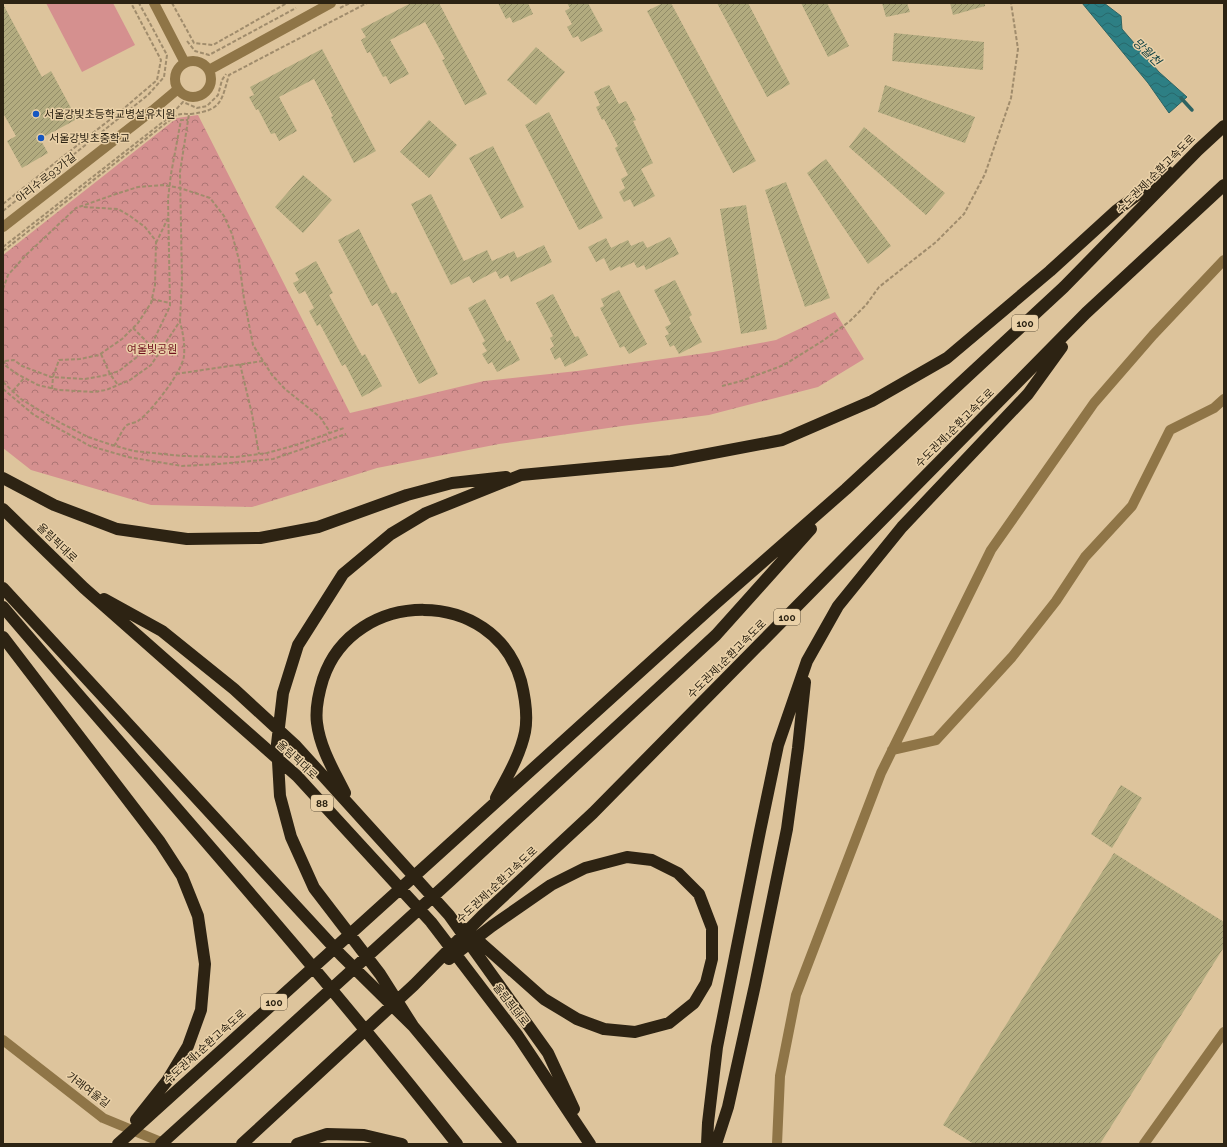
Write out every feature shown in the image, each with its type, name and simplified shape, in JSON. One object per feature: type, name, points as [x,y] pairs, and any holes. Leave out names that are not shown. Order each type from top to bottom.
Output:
[{"type":"highway","name":"수도권제1순환고속도로","points":[[117,1144],[715,604],[846,489],[1064,287],[1198,150],[1224,126]]},
{"type":"highway","points":[[3,478],[54,505],[117,528],[187,539],[260,538],[318,527],[407,495],[452,483],[671,461],[782,440],[872,401],[947,358],[1050,271],[1117,210],[1198,150]]},
{"type":"highway","name":"수도권제1순환고속도로","points":[[242,1144],[414,985],[482,916],[593,813],[1086,314],[1224,184]]},
{"type":"highway","points":[[707,1144],[708,1122],[717,1047],[763,816],[778,745],[807,661],[838,606],[902,527],[1028,394],[1086,314]]},
{"type":"highway","points":[[413,1026],[380,974],[314,888],[291,837],[280,796],[277,744],[284,693],[298,645],[343,574],[391,534],[426,513],[521,475]]},
{"type":"highway","name":"수도권제1순환고속도로","points":[[161,1144],[450,881],[716,635],[846,489]]},
{"type":"highway","name":"올림픽대로","points":[[3,509],[84,588],[297,776],[425,917],[518,1036],[590,1144]]},
{"type":"highway","points":[[3,588],[341,955],[413,1026],[511,1144]]},
{"type":"highway","points":[[84,588],[162,631],[234,689],[296,746],[352,807],[449,915],[548,1053],[590,1144]]},
{"type":"highway","points":[[3,607],[288,938],[425,1103],[457,1144]]},
{"type":"highway","points":[[352,807],[326,754],[317,723],[318,694],[327,667],[343,643],[361,627],[382,617],[403,611],[426,610],[448,613],[468,619],[490,632],[506,650],[517,669],[525,698],[525,731],[518,757],[492,806]]},
{"type":"highway","points":[[3,637],[160,842],[182,876],[198,916],[205,964],[201,1010],[188,1046],[167,1080],[117,1144]]},
{"type":"highway","points":[[716,1144],[728,1107],[787,828],[798,748],[807,661]]},
{"type":"highway","points":[[414,985],[492,926],[551,886],[585,868],[627,857],[652,860],[678,873],[700,894],[712,928],[712,960],[706,983],[694,1003],[669,1023],[635,1032],[604,1029],[577,1019],[544,999],[449,915]]},
{"type":"highway","points":[[298,1144],[327,1134],[364,1135],[402,1144]]},
{"type":"street","points":[[154,3],[185,63]]},
{"type":"street","points":[[209,70],[334,7]]},
{"type":"street","points":[[194,61],[200,62],[209,70],[211,82],[209,88],[200,96],[188,96],[182,94],[178,89],[175,78],[176,72],[179,67],[185,63],[194,61]]},
{"type":"street","name":"아리수로93가길","points":[[3,227],[178,89]]},
{"type":"street","points":[[777,1144],[780,1076],[796,995],[881,773],[991,550],[1094,403],[1153,335],[1224,260]]},
{"type":"street","points":[[892,750],[936,740],[1012,657],[1056,601],[1084,557],[1132,506],[1170,430],[1214,408],[1224,399]]},
{"type":"street","points":[[1144,1144],[1224,1032]]},
{"type":"street","name":"가래여울길","points":[[3,1040],[103,1118],[166,1144]]},
{"type":"path","points":[[3,204],[122,110],[156,80],[161,60],[131,3]]},
{"type":"path","points":[[3,211],[148,95],[164,77],[167,55],[138,3]]},
{"type":"path","points":[[172,3],[194,43],[212,45],[287,3]]},
{"type":"path","points":[[334,7],[350,3]]},
{"type":"path","points":[[3,251],[175,116],[182,113],[189,114],[206,110],[217,106],[222,99],[229,75],[367,3]]},
{"type":"path","points":[[722,386],[741,381],[784,365],[824,340],[850,321],[866,304],[879,286],[936,242],[964,214],[985,174],[1011,98],[1018,48],[1011,3]]},
{"type":"path","points":[[186,38],[195,52],[209,55],[299,7]]},
{"type":"path","points":[[3,247],[168,118],[183,102],[197,108],[207,106],[218,95],[222,80],[228,69]]},
{"type":"path","points":[[114,446],[126,426],[138,421],[166,391],[184,357],[184,344],[180,321],[182,280],[182,204],[180,172],[189,114]]},
{"type":"path","points":[[180,321],[151,365],[130,380],[106,390],[94,392],[59,390],[38,385],[6,366],[4,360],[14,360],[22,366],[53,377],[85,379],[119,372],[151,346],[170,306],[169,187],[181,120],[188,120]]},
{"type":"path","points":[[3,289],[8,275],[26,255],[76,208],[138,187],[163,186],[180,188],[210,198],[224,216],[232,234],[239,260],[244,299],[253,345],[272,375],[285,389],[320,417],[329,433]]},
{"type":"path","points":[[52,388],[53,377],[59,360],[80,359],[101,354],[122,339],[152,304],[155,285],[156,241],[145,226],[118,209],[81,206]]},
{"type":"path","points":[[155,244],[169,217]]},
{"type":"path","points":[[152,299],[170,303]]},
{"type":"path","points":[[133,328],[151,346]]},
{"type":"path","points":[[101,354],[110,374],[118,385]]},
{"type":"path","points":[[176,374],[263,361]]},
{"type":"path","points":[[240,364],[252,414],[259,454]]},
{"type":"path","points":[[13,391],[24,378]]},
{"type":"path","points":[[3,382],[21,399],[57,421],[88,437],[134,451],[182,456],[236,457],[259,454],[296,445],[344,428]]},
{"type":"path","points":[[3,389],[34,415],[90,446],[128,457],[182,466],[273,459],[346,434]]},
{"type":"green space","points":[[46,3],[113,3],[135,45],[82,72]]},
{"type":"green space","name":"여울빛공원","points":[[198,115],[350,413],[484,381],[577,371],[713,352],[776,340],[835,312],[864,359],[818,387],[709,415],[499,444],[377,468],[252,507],[151,505],[31,470],[3,448],[3,255],[177,118]]},
{"type":"water","points":[[1082,3],[1104,3],[1121,16],[1122,29],[1159,72],[1187,97],[1169,113],[1148,83]]},
{"type":"building","points":[[411,3],[439,3],[487,94],[465,105],[442,60],[445,59],[425,22],[390,40],[409,74],[390,84],[386,76],[383,77],[370,52],[367,53],[361,40],[366,37],[361,29]]},
{"type":"building","points":[[498,3],[528,3],[533,14],[513,23],[510,17],[506,19]]},
{"type":"building","points":[[567,3],[588,3],[603,31],[581,42],[578,36],[573,38],[567,27],[572,24],[565,11],[570,8]]},
{"type":"building","points":[[663,3],[671,3],[756,161],[733,173],[647,11]]},
{"type":"building","points":[[717,3],[748,3],[790,84],[767,97]]},
{"type":"building","points":[[801,3],[827,3],[849,46],[828,57]]},
{"type":"building","points":[[882,3],[907,3],[910,12],[886,17]]},
{"type":"building","points":[[950,3],[985,3],[985,6],[953,15]]},
{"type":"building","points":[[3,4],[42,77],[51,71],[77,119],[40,139],[48,153],[22,168],[7,141],[16,136],[3,113]]},
{"type":"building","points":[[894,33],[984,42],[983,70],[892,61]]},
{"type":"building","points":[[536,47],[565,72],[536,105],[507,80]]},
{"type":"building","points":[[322,49],[376,151],[354,163],[331,117],[333,116],[314,79],[279,97],[297,131],[279,141],[275,133],[271,134],[258,109],[256,110],[249,97],[254,95],[250,87]]},
{"type":"building","points":[[609,85],[619,104],[626,101],[636,120],[633,121],[653,163],[641,169],[655,196],[634,207],[630,199],[624,202],[619,192],[625,188],[621,179],[628,175],[615,148],[618,146],[596,107],[600,105],[594,92]]},
{"type":"building","points":[[885,85],[975,117],[965,143],[878,112]]},
{"type":"building","points":[[549,112],[603,218],[579,230],[525,125]]},
{"type":"building","points":[[429,120],[457,145],[429,178],[400,152]]},
{"type":"building","points":[[864,127],[945,193],[926,215],[849,147]]},
{"type":"building","points":[[493,146],[524,207],[501,219],[469,158]]},
{"type":"building","points":[[826,159],[891,246],[868,264],[807,173]]},
{"type":"building","points":[[303,175],[332,200],[303,233],[275,207]]},
{"type":"building","points":[[786,182],[830,298],[805,307],[765,190]]},
{"type":"building","points":[[431,194],[464,261],[487,250],[492,261],[514,251],[517,258],[544,245],[552,262],[511,282],[508,275],[500,279],[496,271],[473,283],[469,276],[451,285],[411,204]]},
{"type":"building","points":[[746,205],[767,329],[741,334],[720,209]]},
{"type":"building","points":[[359,229],[392,294],[396,292],[438,374],[419,384],[377,303],[372,306],[338,240]]},
{"type":"building","points":[[670,237],[679,254],[646,270],[644,265],[637,268],[634,262],[610,271],[604,258],[596,262],[588,247],[606,238],[611,248],[628,240],[631,246],[643,241],[647,248]]},
{"type":"building","points":[[316,261],[333,293],[329,295],[362,356],[365,354],[382,386],[362,397],[345,364],[342,366],[320,324],[317,326],[309,311],[314,308],[305,291],[299,294],[293,283],[299,280],[295,273]]},
{"type":"building","points":[[675,280],[692,315],[689,317],[702,342],[679,354],[674,345],[670,347],[665,336],[669,334],[665,327],[671,324],[654,290]]},
{"type":"building","points":[[619,290],[647,344],[629,354],[624,346],[620,348],[600,308],[604,306],[601,299]]},
{"type":"building","points":[[553,294],[575,337],[578,336],[588,355],[565,367],[560,357],[555,360],[550,349],[554,346],[550,338],[553,336],[536,303]]},
{"type":"building","points":[[485,299],[507,342],[510,340],[520,360],[497,372],[492,362],[488,364],[482,354],[487,351],[482,343],[485,341],[468,308]]},
{"type":"building","points":[[1121,785],[1142,798],[1112,848],[1091,834]]},
{"type":"building","points":[[1114,853],[1224,922],[1224,947],[1100,1144],[974,1144],[943,1125]]},
{"type":"waterway","name":"망월천","points":[[1181,98],[1192,110]]},
{"type":"place","name":"서울강빛초등학교병설유치원","points":[[36,114]]},
{"type":"place","name":"서울강빛초중학교","points":[[41,138]]}]
